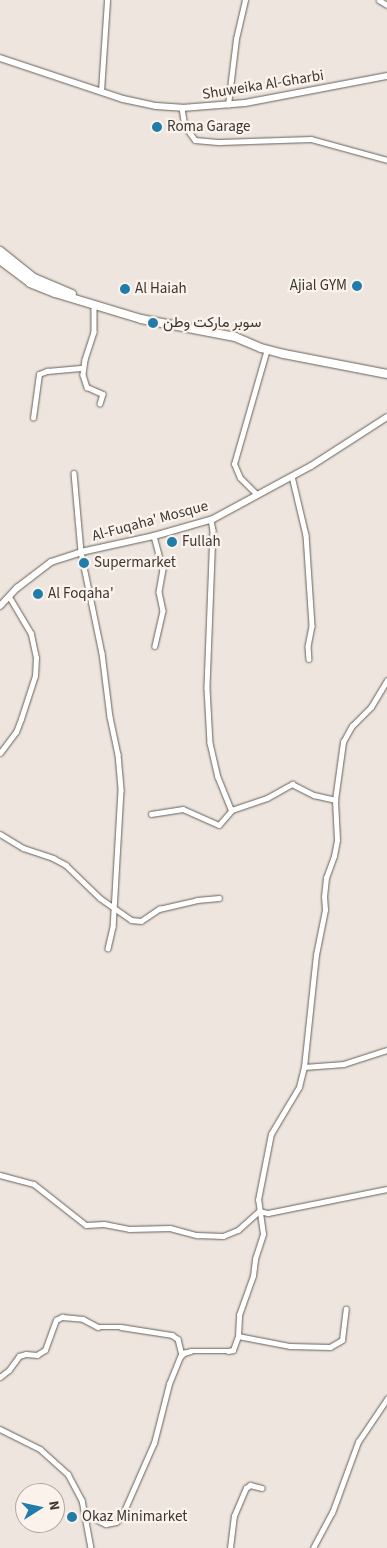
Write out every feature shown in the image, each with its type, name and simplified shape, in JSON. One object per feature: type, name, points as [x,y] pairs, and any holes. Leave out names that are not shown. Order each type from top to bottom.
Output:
[{"type":"main road","points":[[0,251],[34,278],[94,304]]},
{"type":"main road","points":[[0,260],[37,287],[141,318],[234,337],[267,350],[387,374]]},
{"type":"street","points":[[101,91],[107,0]]},
{"type":"street","points":[[228,105],[236,39],[244,0]]},
{"type":"street","points":[[379,0],[387,5]]},
{"type":"street","name":"Shuweika Al-Gharbi","points":[[0,58],[134,102],[182,108],[228,105],[387,76]]},
{"type":"street","points":[[182,108],[185,126],[195,140],[220,142],[311,139],[387,160]]},
{"type":"street","points":[[94,304],[94,332],[83,368],[85,385],[103,394],[100,404]]},
{"type":"street","points":[[257,495],[236,472],[234,464],[267,350]]},
{"type":"street","points":[[33,418],[39,374],[46,371],[83,368]]},
{"type":"street","name":"Al-Fuqaha' Mosque","points":[[0,606],[34,573],[51,562],[82,552],[154,536],[210,520],[292,476],[387,417]]},
{"type":"street","points":[[74,473],[82,552],[102,653],[110,717],[118,754],[121,790],[113,927],[108,948]]},
{"type":"street","points":[[292,476],[302,513],[306,541],[312,626],[308,646],[309,659]]},
{"type":"street","points":[[210,520],[213,530],[206,688],[210,743],[218,777],[231,810]]},
{"type":"street","points":[[154,536],[163,569],[159,592],[163,611],[155,646]]},
{"type":"street","points":[[0,753],[16,732],[35,676],[36,658],[31,634],[9,597]]},
{"type":"street","points":[[182,1354],[200,1351],[228,1352],[233,1350],[238,1336],[239,1315],[253,1276],[255,1259],[264,1234],[259,1211],[259,1186],[271,1134],[299,1087],[304,1067],[314,964],[325,910],[326,878],[334,856],[337,840],[335,800],[343,742],[346,735],[372,707],[387,680]]},
{"type":"street","points":[[151,814],[183,810],[220,825],[231,810],[267,798],[290,784],[314,795],[335,800]]},
{"type":"street","points":[[0,834],[23,848],[53,858],[66,865],[114,908],[131,920],[140,921],[158,908],[197,900],[220,898]]},
{"type":"street","points":[[304,1067],[344,1064],[387,1050]]},
{"type":"street","points":[[0,1175],[34,1184],[86,1225],[104,1224],[127,1229],[176,1228],[197,1235],[222,1236],[238,1230],[259,1211]]},
{"type":"street","points":[[259,1211],[268,1213],[387,1189]]},
{"type":"street","points":[[238,1336],[290,1346],[330,1347],[342,1340],[346,1309]]},
{"type":"street","points":[[0,1377],[9,1370],[19,1356],[26,1354],[37,1355],[46,1350],[56,1320],[62,1317],[83,1319],[98,1327],[121,1327],[172,1335],[178,1340],[182,1354],[169,1384],[154,1443],[121,1518],[116,1522],[106,1524],[86,1514]]},
{"type":"street","points":[[313,1548],[332,1513],[358,1442],[387,1398]]},
{"type":"street","points":[[0,1429],[31,1444],[59,1464],[76,1486],[86,1514],[91,1548]]},
{"type":"street","points":[[230,1548],[234,1516],[246,1488],[250,1485],[262,1488]]},
{"type":"place","name":"Roma Garage","points":[[157,127]]},
{"type":"place","name":"Ajial GYM","points":[[357,286]]},
{"type":"place","name":"Al Haiah","points":[[125,289]]},
{"type":"place","name":"سوبر ماركت وطن","points":[[153,323]]},
{"type":"place","name":"Fullah","points":[[172,542]]},
{"type":"place","name":"Supermarket","points":[[84,563]]},
{"type":"place","name":"Al Foqaha'","points":[[38,594]]},
{"type":"place","name":"Okaz Minimarket","points":[[72,1517]]}]
